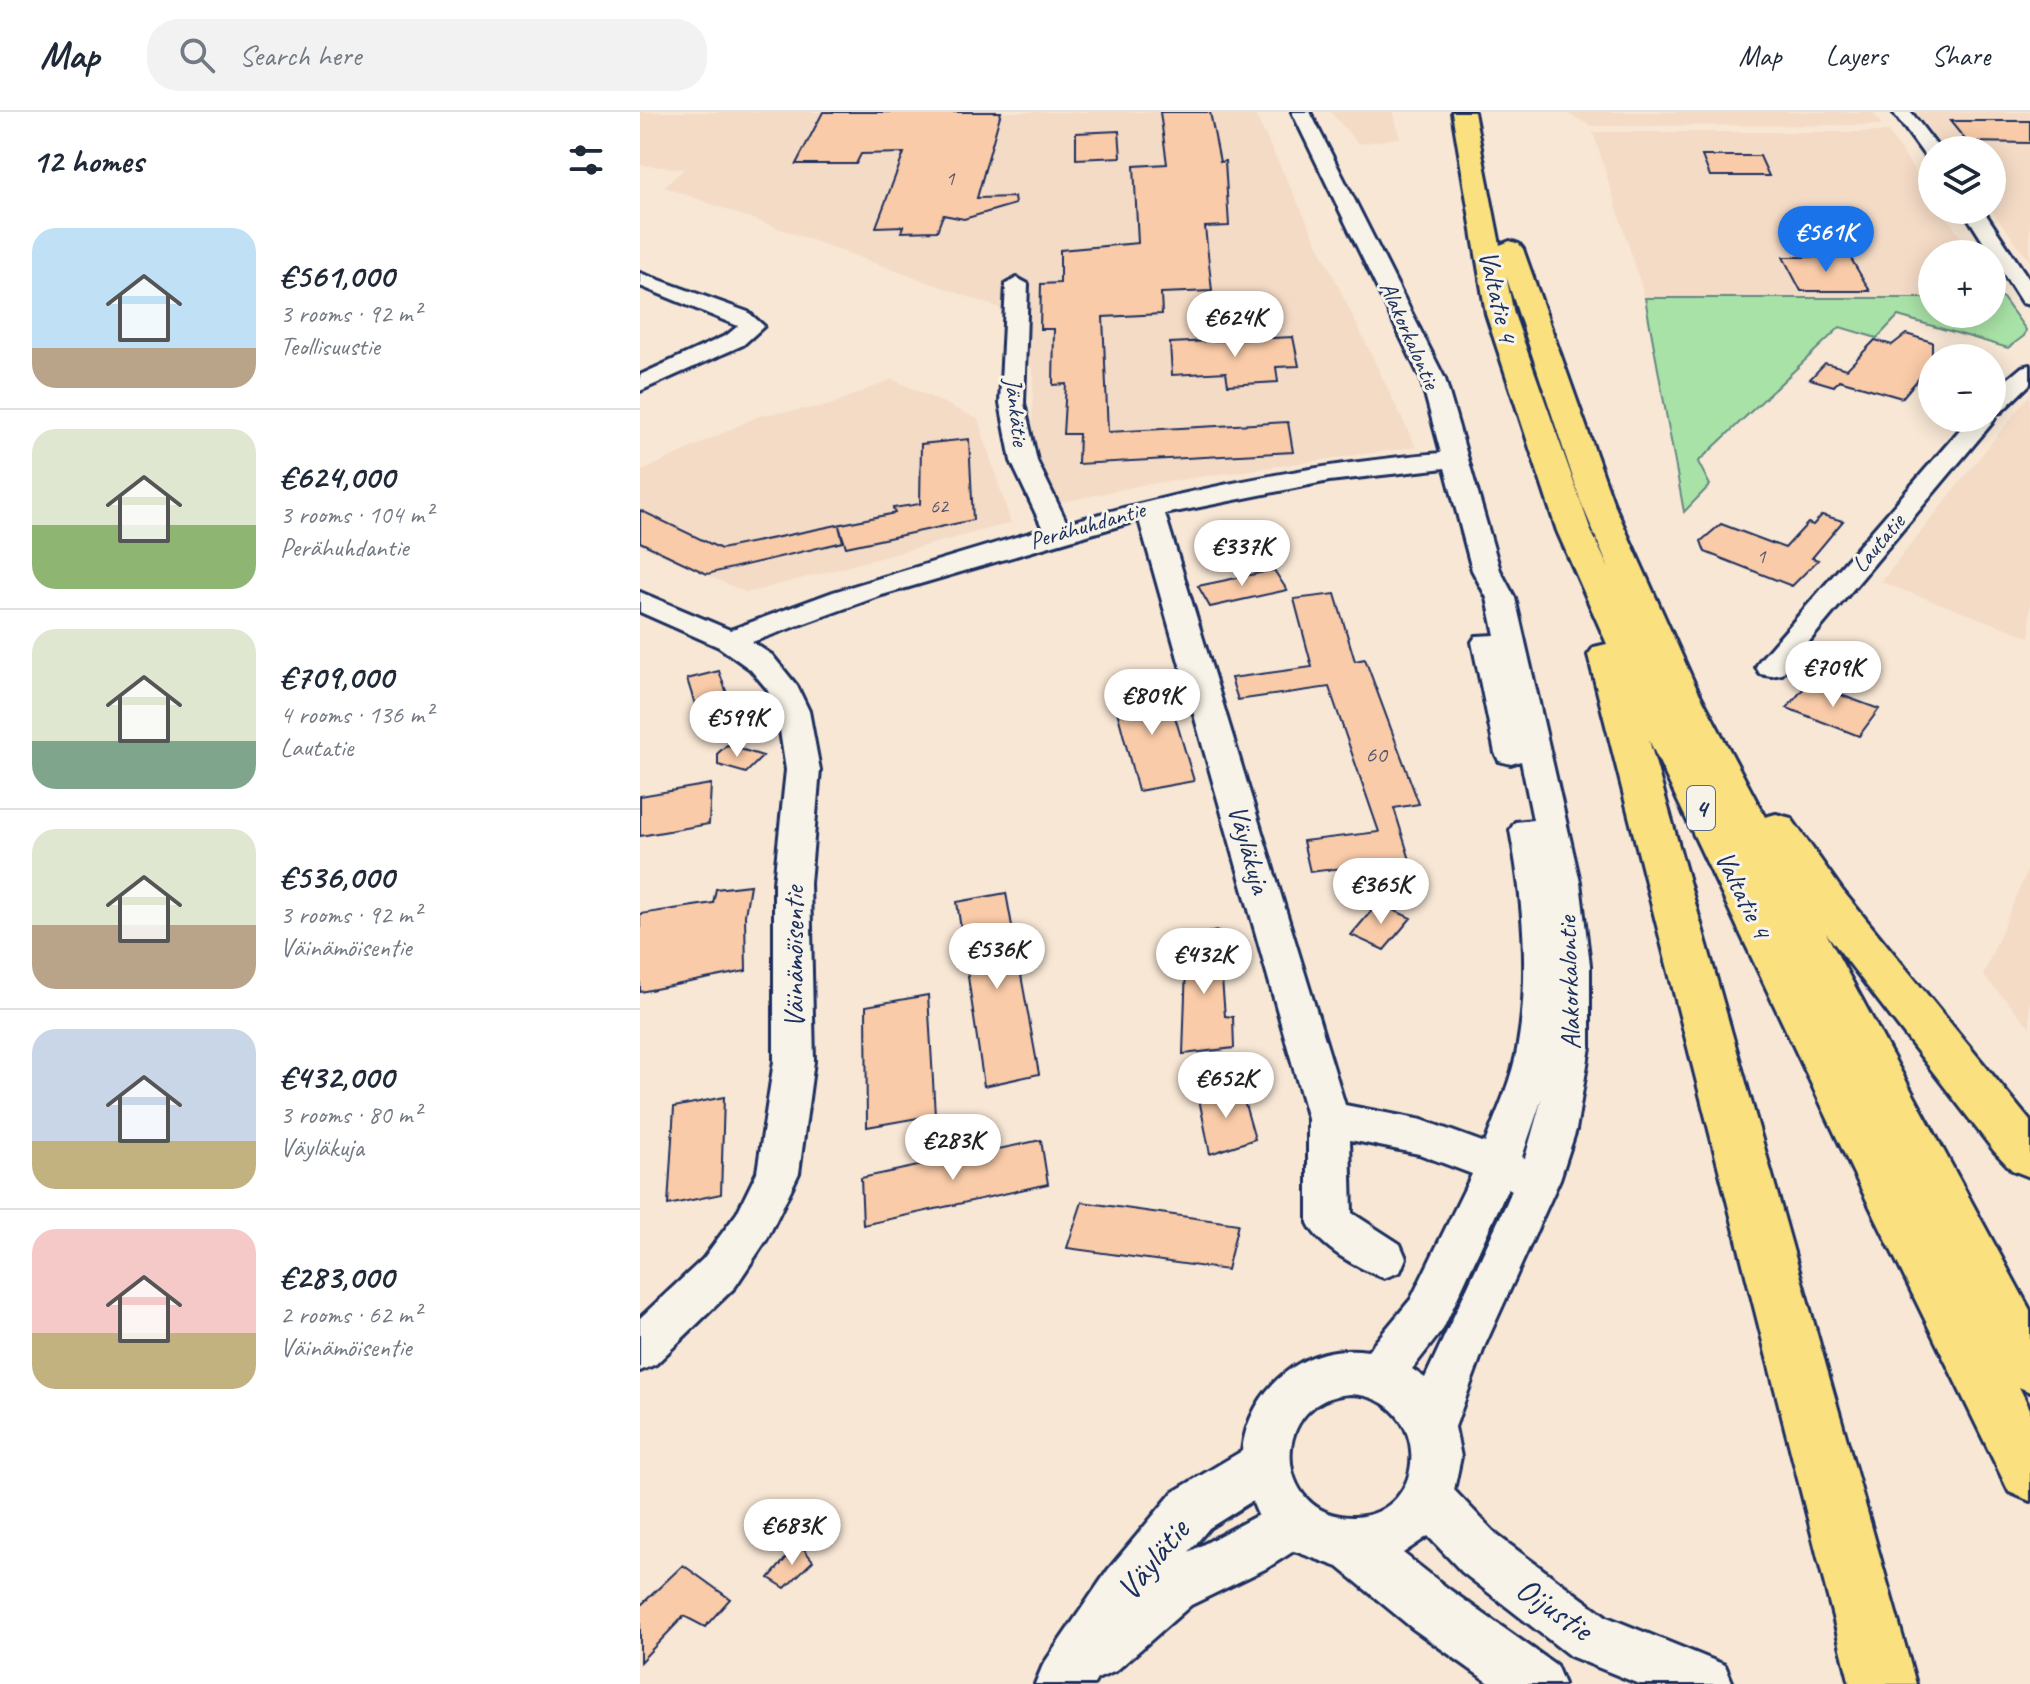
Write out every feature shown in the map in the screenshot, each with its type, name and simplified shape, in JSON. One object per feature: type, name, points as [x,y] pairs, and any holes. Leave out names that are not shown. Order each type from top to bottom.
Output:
[{"type":"highway","name":"Valtatie 4","points":[[1464,112],[1500,314],[1574,531],[1684,774],[2030,1471]]},
{"type":"highway","name":"Valtatie 4","points":[[1464,112],[1597,502],[1676,685],[1919,1157],[2030,1365]]},
{"type":"highway","points":[[1574,531],[1883,1684]]},
{"type":"highway","points":[[1676,685],[1826,901],[2030,1155]]},
{"type":"street","name":"Alakorkalontie","points":[[1301,112],[1433,379],[1486,570],[1501,598],[1564,887],[1571,939],[1574,1033],[1569,1073],[1538,1182],[1472,1323],[1431,1426]]},
{"type":"street","points":[[1902,112],[1920,136]]},
{"type":"street","points":[[1983,224],[2030,298]]},
{"type":"street","points":[[1989,232],[2030,275]]},
{"type":"street","points":[[640,279],[740,317],[753,326],[735,340],[640,384]]},
{"type":"street","name":"Jänkätie","points":[[1017,284],[1012,403],[1024,461],[1058,532]]},
{"type":"street","points":[[2010,394],[2030,372]]},
{"type":"street","name":"Lautatie","points":[[1771,667],[1971,432]]},
{"type":"street","name":"Perähuhdantie","points":[[730,641],[788,615],[1149,507],[1329,472],[1456,459]]},
{"type":"street","name":"Väyläkuja","points":[[1149,507],[1329,1119],[1330,1223],[1384,1258]]},
{"type":"street","name":"Alakorkalontie","points":[[1377,1377],[1427,1314],[1498,1165],[1521,1104],[1538,1044],[1543,961],[1536,876],[1480,596],[1486,570]]},
{"type":"street","name":"Väinämöisentie","points":[[640,601],[730,641],[761,662],[781,686],[793,711],[803,770],[792,883],[794,1061],[778,1173],[752,1226],[719,1273],[640,1349]]},
{"type":"street","points":[[1329,1119],[1422,1137],[1538,1182]]},
{"type":"street","points":[[1340,1373],[1377,1377],[1409,1396],[1431,1426],[1437,1462],[1427,1498],[1402,1526],[1386,1535],[1348,1542],[1328,1539],[1294,1521],[1274,1496],[1265,1465],[1270,1427],[1290,1397],[1305,1385],[1340,1373]]},
{"type":"street","name":"Väylätie","points":[[1064,1682],[1126,1588],[1191,1510],[1265,1465]]},
{"type":"street","name":"Oijustie","points":[[1427,1498],[1480,1554],[1589,1637],[1706,1684]]},
{"type":"street","name":"Väylätie","points":[[1064,1682],[1173,1587],[1249,1550],[1294,1521]]},
{"type":"street","points":[[1348,1542],[1431,1609],[1537,1684]]},
{"type":"shaded area","points":[[640,112],[1254,112],[1416,447],[1142,485],[1059,503],[1032,443],[1033,374],[1016,314],[664,187],[684,169],[640,165]]},
{"type":"shaded area","points":[[1331,112],[1393,112],[1400,138],[1358,144]]},
{"type":"shaded area","points":[[1565,112],[1873,112],[1882,125],[1591,126]]},
{"type":"shaded area","points":[[1916,112],[2030,112],[2030,261],[2002,224],[2006,224],[2006,136],[1934,136]]},
{"type":"shaded area","points":[[1593,132],[1888,132],[1918,176],[1918,224],[1952,224],[1962,240],[1918,240],[1918,298],[1645,298]]},
{"type":"shaded area","points":[[892,379],[978,419],[1011,523],[747,593],[640,545],[640,472],[761,415],[828,406]]},
{"type":"shaded area","points":[[2030,394],[2030,637],[1881,582],[2000,432],[2006,432],[2006,424]]},
{"type":"shaded area","points":[[2030,864],[2030,1027],[1983,975]]},
{"type":"green space","points":[[1645,298],[1918,298],[1918,322],[1898,316],[1877,338],[1840,327],[1698,462],[1710,485],[1684,512]]},
{"type":"green space","points":[[2006,302],[2026,330],[2024,336],[2008,348],[2006,344],[1994,344],[1939,328],[2006,328]]},
{"type":"building","points":[[823,112],[1001,112],[977,198],[1014,197],[1015,204],[964,219],[943,215],[937,231],[901,232],[903,226],[876,227],[904,153],[861,154],[856,164],[796,164]]},
{"type":"building","points":[[1160,112],[1210,112],[1220,162],[1225,161],[1229,226],[1205,227],[1212,291],[1161,293],[1162,314],[1103,317],[1108,432],[1288,422],[1293,452],[1078,464],[1079,434],[1063,434],[1066,384],[1053,385],[1054,329],[1040,329],[1041,284],[1060,283],[1060,250],[1138,243],[1134,166],[1167,164]]},
{"type":"building","points":[[1950,121],[2030,121],[2030,143],[2006,143],[2006,136],[1962,136]]},
{"type":"building","points":[[1119,131],[1121,157],[1076,159],[1076,133]]},
{"type":"building","points":[[1702,156],[1760,156],[1769,176],[1710,176]]},
{"type":"building","points":[[1783,257],[1850,257],[1870,291],[1801,291]]},
{"type":"building","points":[[1906,334],[1932,342],[1918,344],[1918,379],[1902,398],[1839,380],[1834,386],[1810,379],[1825,363],[1847,369],[1875,340],[1892,345]]},
{"type":"building","points":[[1293,337],[1299,366],[1276,367],[1278,382],[1228,385],[1226,372],[1172,375],[1170,343]]},
{"type":"building","points":[[969,439],[973,520],[846,547],[839,526],[843,542],[707,574],[640,542],[640,510],[721,549],[895,513],[893,508],[920,504],[921,444]]},
{"type":"building","points":[[1822,515],[1843,521],[1812,558],[1818,560],[1792,586],[1705,552],[1701,541],[1721,524],[1785,548],[1808,523],[1813,525]]},
{"type":"building","points":[[1274,570],[1287,590],[1210,607],[1198,586]]},
{"type":"building","points":[[1335,594],[1355,661],[1365,659],[1419,804],[1394,808],[1410,860],[1310,872],[1303,841],[1379,832],[1329,687],[1238,700],[1231,678],[1312,667],[1294,599]]},
{"type":"building","points":[[719,671],[731,705],[698,714],[687,679]]},
{"type":"building","points":[[1165,683],[1194,781],[1138,791],[1112,692]]},
{"type":"building","points":[[1808,683],[1879,709],[1859,736],[1787,708]]},
{"type":"building","points":[[727,745],[763,756],[746,773],[718,765],[718,753]]},
{"type":"building","points":[[711,784],[709,824],[640,836],[640,796]]},
{"type":"building","points":[[750,885],[745,915],[746,971],[640,992],[640,914],[713,903],[716,889]]},
{"type":"building","points":[[1006,893],[1039,1074],[984,1086],[957,902]]},
{"type":"building","points":[[1378,903],[1411,918],[1384,950],[1351,935]]},
{"type":"building","points":[[1218,931],[1225,1016],[1233,1017],[1234,1048],[1183,1054],[1186,965],[1181,966],[1178,938]]},
{"type":"building","points":[[928,995],[935,1115],[867,1127],[866,1006]]},
{"type":"building","points":[[1240,1087],[1255,1139],[1210,1154],[1199,1099]]},
{"type":"building","points":[[724,1097],[721,1194],[668,1205],[674,1107]]},
{"type":"building","points":[[1041,1140],[1048,1184],[863,1225],[861,1178]]},
{"type":"building","points":[[1082,1202],[1238,1224],[1227,1270],[1067,1248]]},
{"type":"building","points":[[799,1543],[813,1561],[785,1588],[769,1578]]},
{"type":"building","points":[[683,1565],[730,1599],[705,1627],[684,1616],[640,1662],[640,1606]]}]
